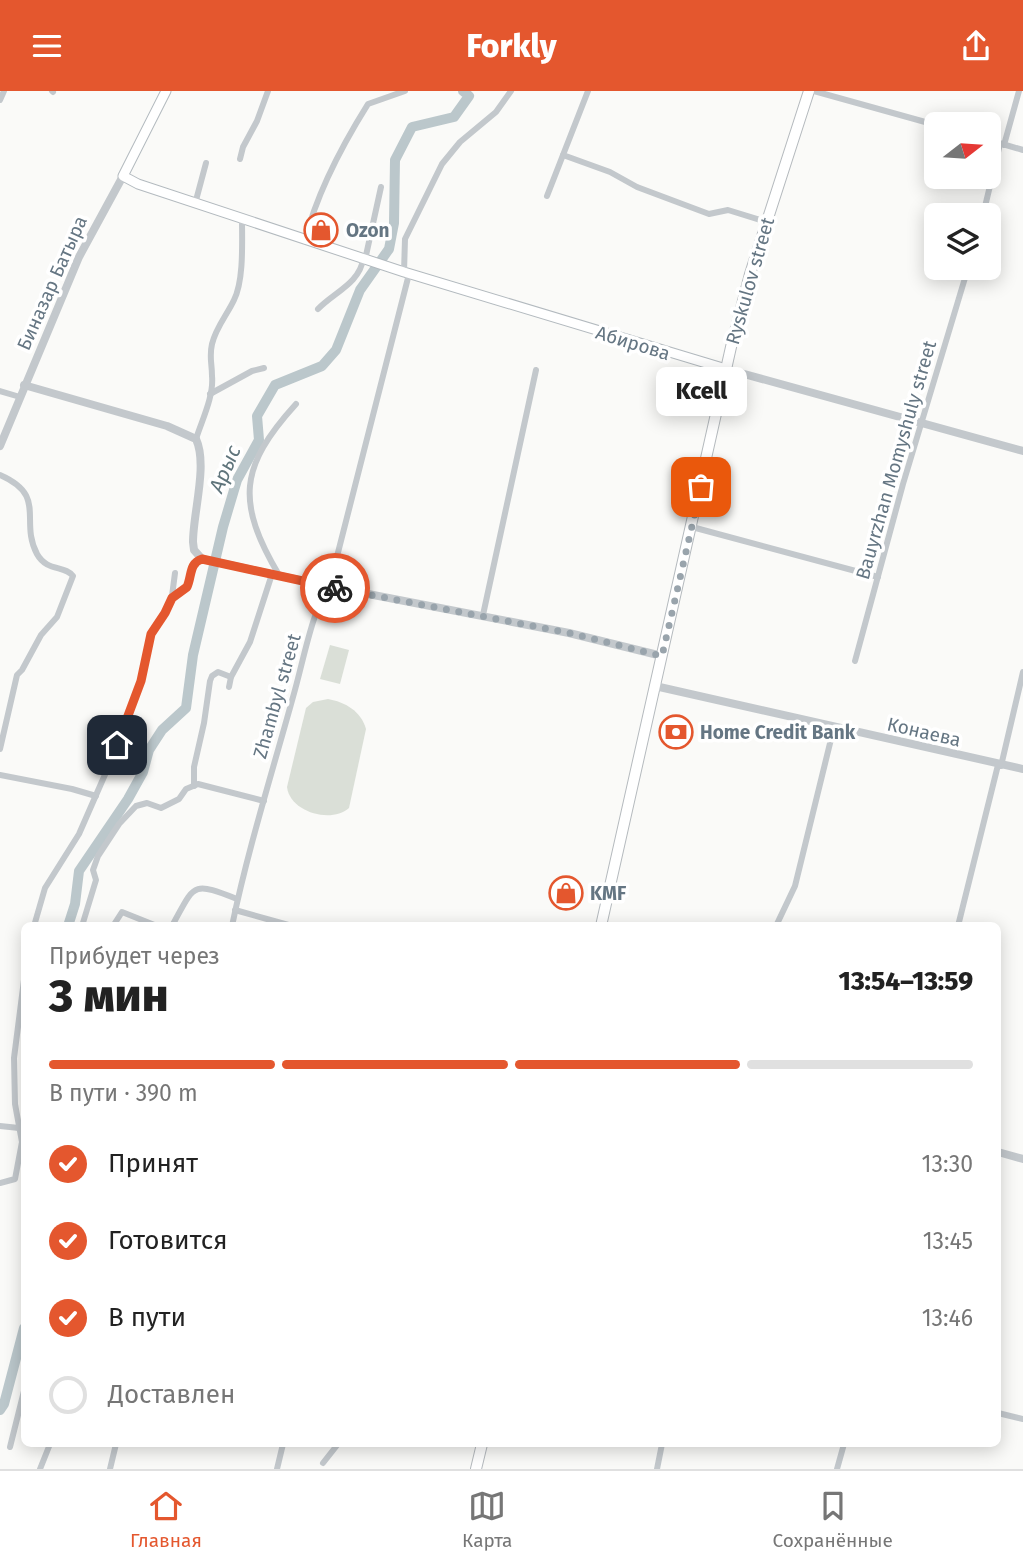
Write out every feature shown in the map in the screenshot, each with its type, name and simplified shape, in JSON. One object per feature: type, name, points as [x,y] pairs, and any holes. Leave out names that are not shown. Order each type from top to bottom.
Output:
[{"type":"main road","points":[[166,91],[123,176],[195,204],[367,261]]},
{"type":"main road","name":"Ryskulov street","points":[[602,922],[726,369],[750,274],[812,91]]},
{"type":"main road","name":"Абирова","points":[[367,261],[726,369]]},
{"type":"main road","points":[[476,1469],[481,1447]]},
{"type":"street","points":[[0,100],[4,91]]},
{"type":"street","points":[[240,159],[268,91]]},
{"type":"street","points":[[305,240],[317,200],[368,104],[405,91]]},
{"type":"street","name":"Zhambyl street","points":[[233,922],[310,638],[331,580],[344,533],[405,273],[405,239],[442,164],[460,142],[496,112],[511,91]]},
{"type":"street","points":[[547,196],[589,91]]},
{"type":"street","points":[[812,91],[924,122]]},
{"type":"street","points":[[986,203],[1019,91]]},
{"type":"street","points":[[1002,144],[1023,150]]},
{"type":"street","points":[[563,155],[709,214],[727,210],[767,222]]},
{"type":"street","points":[[195,204],[206,163]]},
{"type":"street","name":"Биназар Батыра","points":[[0,446],[79,257],[123,176]]},
{"type":"street","points":[[318,309],[357,276],[367,261],[381,187]]},
{"type":"street","points":[[242,219],[237,288],[212,346],[209,364],[212,380],[210,394],[196,439],[200,463],[193,542],[194,550],[202,559],[569,633],[662,656]]},
{"type":"street","name":"Bauyrzhan Momyshuly street","points":[[855,661],[921,422],[964,280]]},
{"type":"street","points":[[210,394],[252,371],[264,368]]},
{"type":"street","name":"Абирова","points":[[726,369],[1023,451]]},
{"type":"street","points":[[483,615],[536,370]]},
{"type":"street","points":[[212,380],[222,381],[225,385]]},
{"type":"street","points":[[24,385],[167,426],[196,439]]},
{"type":"street","points":[[0,391],[20,397]]},
{"type":"street","points":[[229,687],[276,575],[250,514],[250,483],[256,463],[270,436],[296,404]]},
{"type":"street","points":[[0,475],[18,483],[27,496],[37,555],[47,566],[69,571],[73,576],[57,617],[41,635],[17,675],[0,749]]},
{"type":"street","points":[[692,527],[878,577]]},
{"type":"street","points":[[172,598],[187,587],[191,567],[202,559]]},
{"type":"street","points":[[35,922],[40,898],[79,834],[96,796],[141,681],[148,641],[172,598],[176,572]]},
{"type":"street","points":[[959,922],[1023,672]]},
{"type":"street","points":[[194,786],[194,767],[212,676],[218,673],[231,677]]},
{"type":"street","name":"Конаева","points":[[655,685],[1023,769]]},
{"type":"street","points":[[778,922],[795,887],[834,727]]},
{"type":"street","points":[[0,775],[96,796]]},
{"type":"street","points":[[83,922],[96,880],[93,870],[99,856],[119,824],[135,806],[147,803],[161,808],[179,799],[186,789],[205,784],[264,801]]},
{"type":"street","points":[[174,922],[187,899],[199,887],[237,899]]},
{"type":"street","points":[[235,910],[278,922]]},
{"type":"street","points":[[116,922],[122,912],[147,922]]},
{"type":"street","points":[[21,1003],[14,1058],[15,1104],[21,1137]]},
{"type":"street","points":[[0,1126],[19,1128]]},
{"type":"street","points":[[0,1183],[15,1179],[21,1147]]},
{"type":"street","points":[[1001,1153],[1023,1159]]},
{"type":"street","points":[[10,1447],[21,1402]]},
{"type":"street","points":[[1001,1414],[1023,1419]]},
{"type":"street","points":[[40,1469],[49,1447]]},
{"type":"street","points":[[110,1469],[115,1447]]},
{"type":"street","points":[[277,1469],[282,1447]]},
{"type":"street","points":[[323,1463],[336,1447]]},
{"type":"street","points":[[657,1469],[661,1447]]},
{"type":"street","points":[[836,1469],[843,1447]]},
{"type":"shaded area","points":[[330,645],[349,650],[340,684],[320,679]]},
{"type":"shaded area","points":[[328,699],[352,708],[366,729],[349,808],[341,813],[322,815],[303,809],[295,803],[287,787],[306,708],[313,702]]},
{"type":"waterway","name":"Арыс","points":[[69,922],[75,904],[79,871],[128,799],[143,772],[149,750],[162,730],[186,708],[193,655],[223,527],[237,480],[259,440],[257,416],[275,385],[322,366],[336,350],[360,290],[389,249],[394,223],[395,160],[412,127],[454,117],[469,96],[463,91]]},
{"type":"waterway","name":"Арыс","points":[[0,1410],[4,1404],[21,1339]]},
{"type":"way so far","points":[[335,588],[483,615],[662,656],[701,487]]},
{"type":"place","name":"Ozon","points":[[321,230]]},
{"type":"place","name":"Kcell","points":[[701,487]]},
{"type":"place","name":"Home Credit Bank","points":[[676,732]]},
{"type":"place","name":"KMF","points":[[566,893]]},
{"type":"route","points":[[117,745],[141,681],[151,634],[172,598],[187,587],[191,567],[197,561],[202,559],[335,588]]}]
